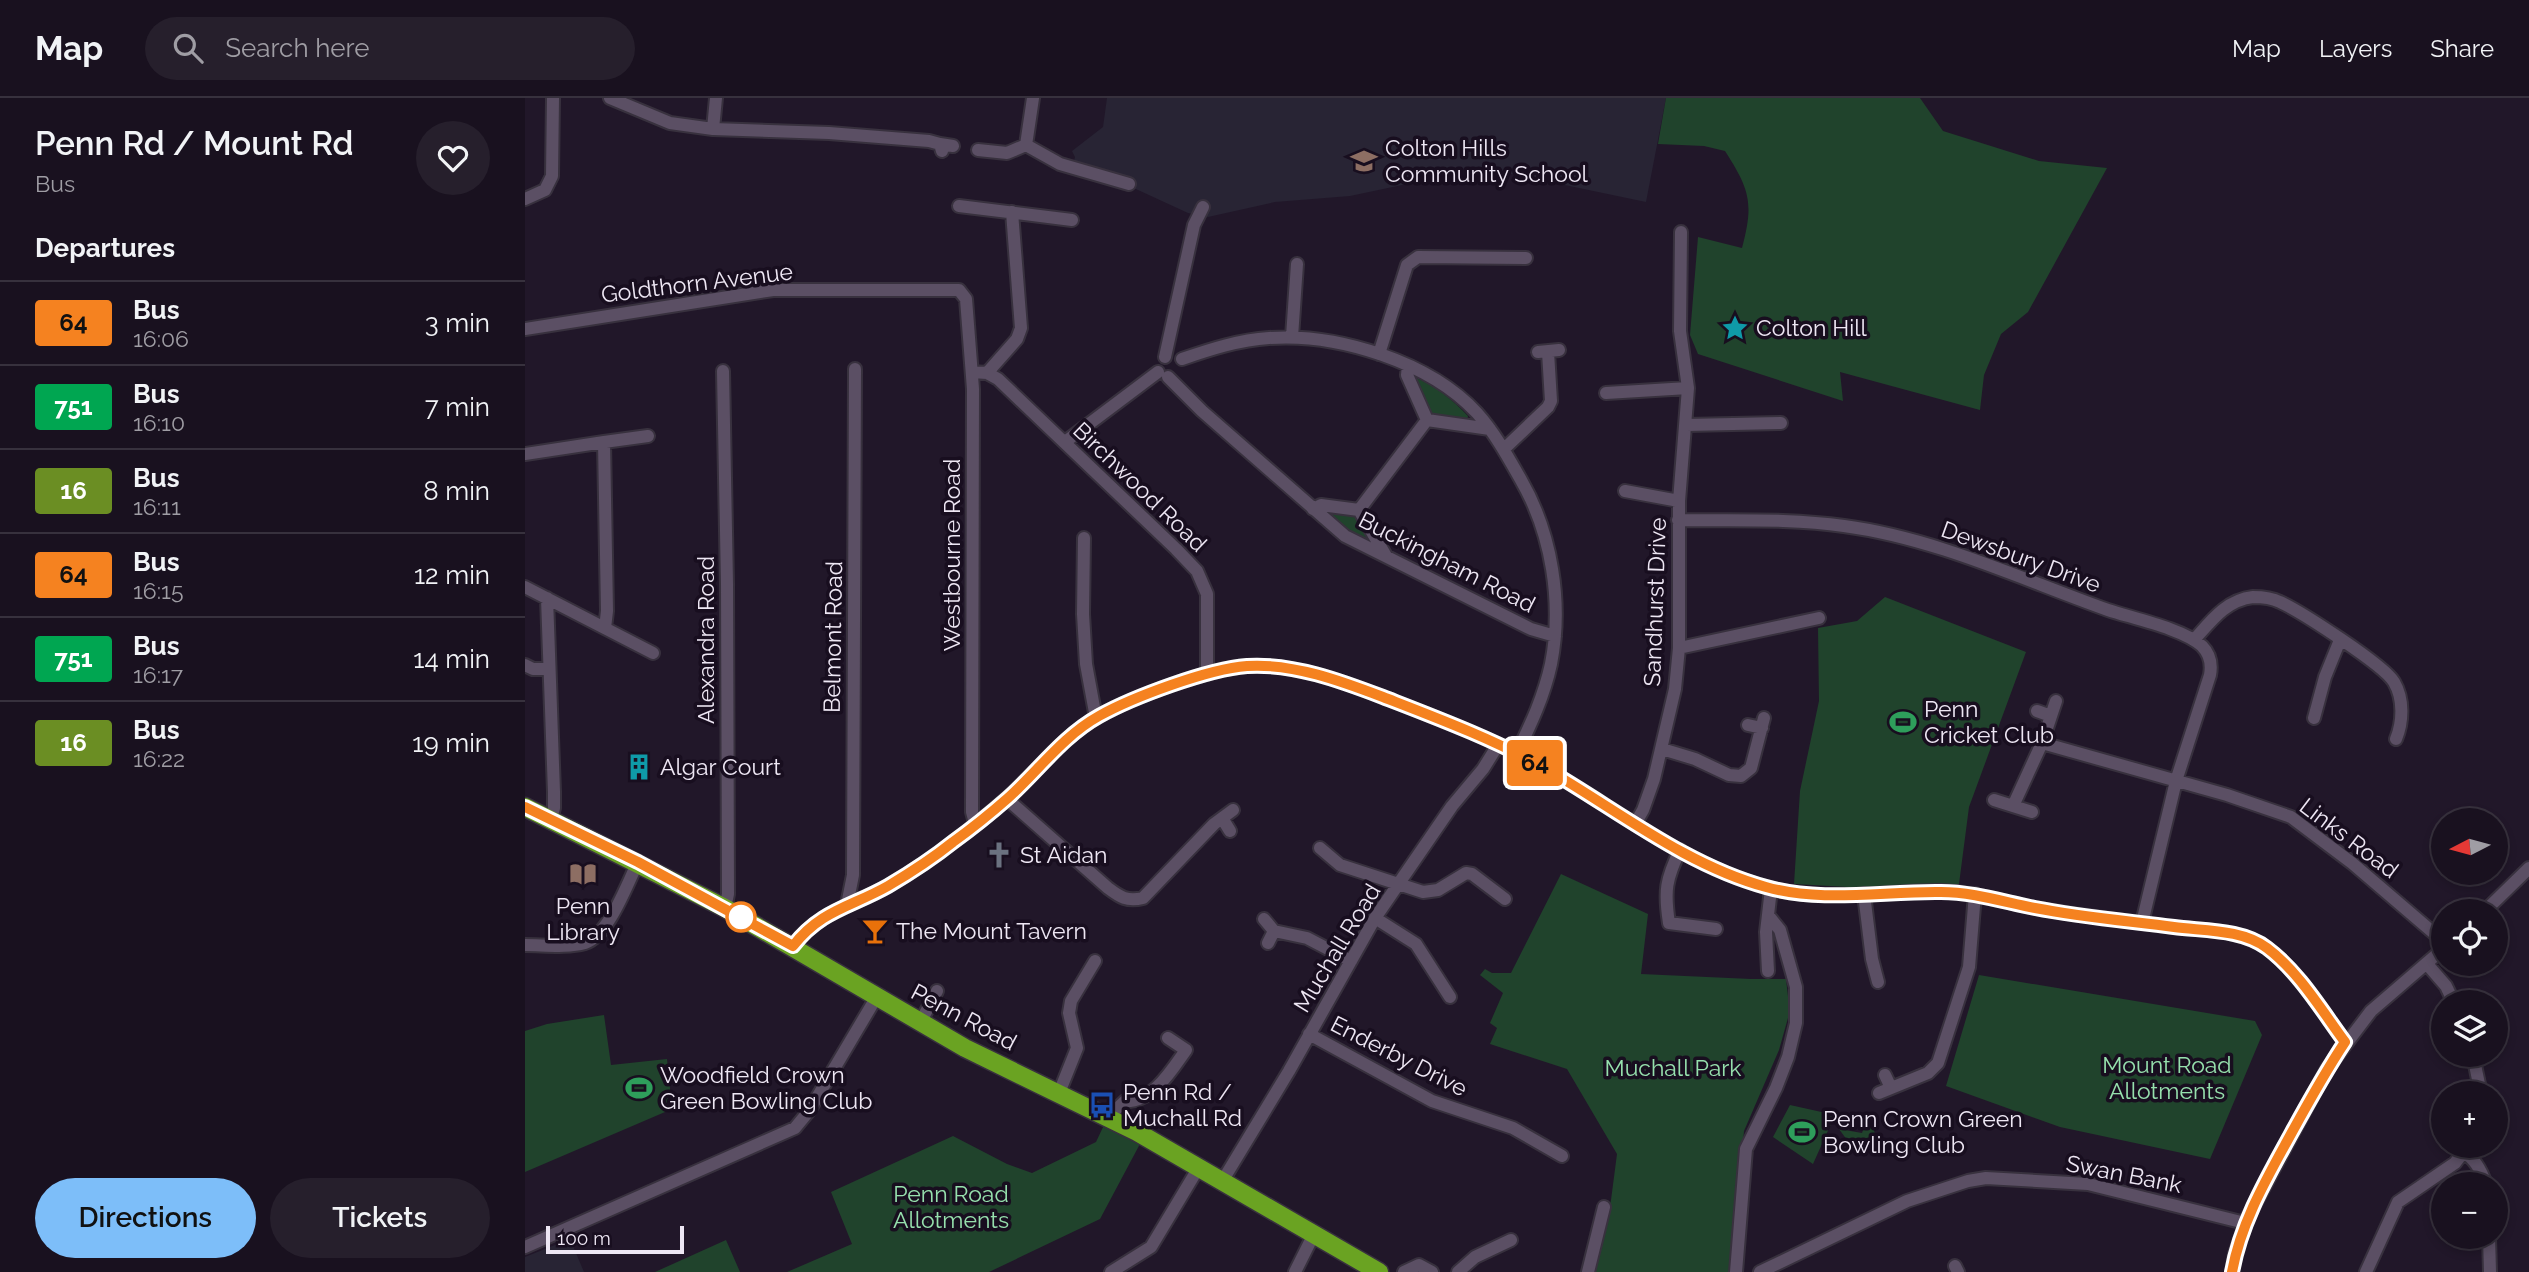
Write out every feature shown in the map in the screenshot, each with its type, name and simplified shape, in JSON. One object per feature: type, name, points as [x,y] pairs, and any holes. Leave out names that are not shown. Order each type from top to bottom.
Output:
[{"type":"highway","name":"Penn Road","points":[[525,807],[725,908],[920,1023],[1108,1118],[1223,1180],[1379,1272]]},
{"type":"street","points":[[525,199],[545,190],[552,176],[554,98]]},
{"type":"street","points":[[610,98],[670,123],[713,129],[829,133],[929,141],[945,147]]},
{"type":"street","points":[[713,129],[716,98]]},
{"type":"street","points":[[1027,145],[1033,98]]},
{"type":"street","points":[[978,150],[1007,153],[1027,145]]},
{"type":"street","points":[[1027,145],[1061,164],[1129,184]]},
{"type":"street","points":[[959,206],[1072,220]]},
{"type":"street","points":[[1165,357],[1194,225],[1203,207]]},
{"type":"street","points":[[972,372],[988,373],[1017,339],[1021,328],[1011,212]]},
{"type":"street","points":[[1679,500],[1688,388],[1680,331],[1681,232]]},
{"type":"street","points":[[1379,354],[1406,265],[1412,259],[1526,258]]},
{"type":"street","points":[[1292,337],[1297,264]]},
{"type":"street","name":"Goldthorn Avenue","points":[[525,329],[773,290],[959,290]]},
{"type":"street","name":"Westbourne Road","points":[[959,290],[966,299],[972,372],[972,812],[975,823]]},
{"type":"street","points":[[1182,359],[1222,345],[1268,338],[1292,337],[1331,341],[1379,354],[1408,366],[1454,392],[1477,413],[1504,449],[1528,491],[1545,534],[1555,605],[1551,664],[1541,701],[1517,753]]},
{"type":"street","points":[[1504,449],[1551,401],[1548,351]]},
{"type":"street","points":[[1163,374],[1159,361],[1176,355],[1182,359]]},
{"type":"street","points":[[1065,442],[1163,374],[1180,369],[1182,359]]},
{"type":"street","points":[[1408,366],[1407,375],[1427,420]]},
{"type":"street","name":"Belmont Road","points":[[848,905],[853,875],[855,369]]},
{"type":"street","name":"Alexandra Road","points":[[723,371],[729,894],[725,908]]},
{"type":"street","name":"Birchwood Road","points":[[988,373],[998,379],[1065,442],[1177,549],[1196,571],[1207,594],[1207,674]]},
{"type":"street","name":"Buckingham Road","points":[[1163,374],[1345,536],[1531,629],[1555,636]]},
{"type":"street","points":[[1613,388],[1688,388]]},
{"type":"street","points":[[1427,420],[1490,429]]},
{"type":"street","points":[[1359,510],[1427,420]]},
{"type":"street","points":[[1686,425],[1781,423]]},
{"type":"street","points":[[525,454],[647,436]]},
{"type":"street","points":[[604,442],[605,628]]},
{"type":"street","name":"Sandhurst Drive","points":[[1635,824],[1649,795],[1662,749],[1675,689],[1679,648],[1679,500],[1631,491],[1636,506]]},
{"type":"street","points":[[1313,509],[1321,505],[1359,510]]},
{"type":"street","points":[[1359,510],[1386,556]]},
{"type":"street","name":"Dewsbury Drive","points":[[1678,520],[1820,523],[1870,531],[1958,554],[2194,640]]},
{"type":"street","points":[[1084,538],[1083,614],[1086,664],[1096,718]]},
{"type":"street","points":[[525,587],[653,653]]},
{"type":"street","points":[[2142,923],[2176,781],[2211,667],[2207,652],[2194,640],[2222,610],[2238,601],[2256,597],[2280,602],[2376,664],[2394,682],[2401,707],[2402,726],[2396,739]]},
{"type":"street","points":[[547,598],[554,808],[551,819]]},
{"type":"street","points":[[1679,648],[1819,618]]},
{"type":"street","points":[[2314,718],[2325,677],[2340,640]]},
{"type":"street","points":[[525,665],[549,669]]},
{"type":"street","points":[[793,946],[813,924],[887,886],[954,841],[1007,799],[1065,741],[1096,718],[1140,698],[1207,674],[1254,666],[1310,674],[1353,686],[1517,753],[1680,850],[1736,878],[1771,889],[1817,895],[1945,891],[1975,894],[2033,908],[2248,938],[2265,947],[2289,969],[2345,1042]]},
{"type":"street","points":[[2013,806],[2042,743],[2056,701]]},
{"type":"street","points":[[2037,711],[2051,716]]},
{"type":"street","points":[[1662,749],[1695,759],[1729,775],[1741,776],[1751,768],[1763,723],[1748,725]]},
{"type":"street","name":"Links Road","points":[[2042,743],[2291,817],[2352,863],[2431,931]]},
{"type":"street","name":"Muchall Road","points":[[1223,1180],[1375,918],[1452,806],[1483,769],[1498,745]]},
{"type":"street","points":[[1007,799],[1108,888],[1120,897],[1132,901],[1143,898],[1227,814],[1230,831]]},
{"type":"street","points":[[1994,800],[2032,812]]},
{"type":"street","points":[[1320,848],[1340,865],[1423,892],[1438,890],[1465,873],[1472,874],[1505,899]]},
{"type":"street","points":[[1680,850],[1668,875],[1666,902],[1669,923],[1716,929]]},
{"type":"street","points":[[525,945],[575,944],[593,939],[605,929],[638,862]]},
{"type":"street","points":[[2497,899],[2529,868]]},
{"type":"street","points":[[1768,971],[1771,889]]},
{"type":"street","points":[[1864,894],[1871,959],[1878,982]]},
{"type":"street","points":[[1885,1075],[1885,1091],[1928,1073],[1938,1063],[1969,967],[1975,894]]},
{"type":"street","points":[[1736,1272],[1746,1149],[1776,1088],[1788,1057],[1796,1023],[1795,987],[1780,930],[1768,915]]},
{"type":"street","points":[[1375,918],[1416,944],[1450,997]]},
{"type":"street","points":[[1264,919],[1271,937],[1307,938],[1350,961]]},
{"type":"street","points":[[1767,947],[1784,946]]},
{"type":"street","points":[[2232,1272],[2245,1223],[2305,1109],[2345,1042],[2371,1011],[2431,960]]},
{"type":"street","points":[[1059,1093],[1077,1048],[1069,1013],[1071,1001],[1095,961]]},
{"type":"street","points":[[2427,964],[2448,990]]},
{"type":"street","points":[[920,1023],[937,991]]},
{"type":"street","points":[[525,1247],[795,1128],[809,1111],[876,998]]},
{"type":"street","name":"Enderby Drive","points":[[1309,1034],[1432,1101],[1550,1142],[1562,1156]]},
{"type":"street","points":[[1108,1118],[1125,1101],[1136,1101],[1147,1096],[1170,1073],[1186,1050],[1168,1038]]},
{"type":"street","points":[[2366,1272],[2398,1202],[2459,1158]]},
{"type":"street","points":[[1111,1272],[1151,1247],[1199,1167]]},
{"type":"street","name":"Swan Bank","points":[[1760,1272],[1907,1201],[1968,1181],[1986,1178],[2088,1184],[2245,1223]]},
{"type":"street","points":[[1588,1272],[1604,1207]]},
{"type":"street","points":[[1295,1272],[1314,1234]]},
{"type":"street","points":[[1458,1272],[1475,1257],[1511,1240]]},
{"type":"street","points":[[2489,1249],[2490,1272]]},
{"type":"street","points":[[1404,1272],[1419,1265],[1432,1272]]},
{"type":"shaded area","name":"Colton Hills Community School","points":[[1107,98],[1666,98],[1646,202],[1507,173],[1440,177],[1350,196],[1275,202],[1208,217],[1188,213],[1125,184],[1073,166],[1075,157],[1072,151],[1103,127]]},
{"type":"shaded area","points":[[570,1239],[584,1272],[525,1272],[525,1257]]},
{"type":"green space","points":[[1666,98],[1920,98],[1943,131],[2039,161],[2107,168],[2028,312],[2001,334],[1984,375],[1980,410],[1840,372],[1843,401],[1698,354],[1690,335],[1698,237],[1742,248],[1748,219],[1747,197],[1740,176],[1725,151],[1704,146],[1658,144]]},
{"type":"green space","points":[[1414,379],[1430,384],[1450,399],[1468,416],[1467,421],[1431,413],[1423,401]]},
{"type":"green space","points":[[1327,512],[1355,515],[1368,538],[1363,540],[1354,536],[1327,516]]},
{"type":"green space","points":[[1885,597],[2026,652],[1969,807],[1959,884],[1866,888],[1794,884],[1800,791],[1819,701],[1818,628],[1857,621]]},
{"type":"green space","name":"Muchall Park","points":[[1561,874],[1648,914],[1641,974],[1786,979],[1788,1018],[1779,1050],[1744,1131],[1732,1272],[1593,1272],[1611,1200],[1617,1154],[1567,1069],[1490,1044],[1497,1028],[1490,1023],[1503,993],[1480,975],[1485,969],[1492,973],[1511,973]]},
{"type":"green space","name":"Mount Road Allotments","points":[[1979,975],[2255,1021],[2262,1035],[2210,1159],[2060,1127],[1946,1086]]},
{"type":"green space","points":[[604,1015],[611,1065],[667,1059],[672,1109],[525,1172],[525,1031],[547,1024]]},
{"type":"green space","name":"Penn Crown Green Bowling Club","points":[[1790,1105],[1835,1115],[1813,1164],[1773,1137]]},
{"type":"green space","points":[[1868,1115],[1879,1144],[1855,1151],[1839,1129],[1862,1133]]},
{"type":"green space","name":"Penn Road Allotments","points":[[1104,1125],[1141,1142],[1100,1219],[989,1272],[787,1272],[852,1244],[831,1192],[953,1136],[1007,1164],[1032,1173],[1096,1142]]},
{"type":"green space","points":[[726,1240],[740,1272],[655,1272]]},
{"type":"bus line","name":"64","points":[[525,807],[638,862],[793,946],[803,933],[821,918],[887,886],[954,841],[1007,799],[1065,741],[1096,718],[1140,698],[1227,669],[1268,666],[1310,674],[1395,702],[1517,753],[1680,850],[1736,878],[1771,889],[1817,895],[1945,891],[1975,894],[2033,908],[2226,933],[2248,938],[2265,947],[2289,969],[2345,1042],[2327,1069],[2245,1223],[2232,1272]]},
{"type":"place","name":"Colton Hills Community School","points":[[1364,161]]},
{"type":"place","name":"Colton Hill","points":[[1735,328]]},
{"type":"place","name":"Penn Cricket Club","points":[[1903,722]]},
{"type":"place","name":"Algar Court","points":[[639,767]]},
{"type":"place","name":"St Aidan","points":[[999,855]]},
{"type":"place","name":"Penn Library","points":[[583,874]]},
{"type":"place","name":"The Mount Tavern","points":[[875,931]]},
{"type":"place","name":"Woodfield Crown Green Bowling Club","points":[[639,1088]]},
{"type":"place","name":"Penn Rd / Muchall Rd","points":[[1102,1105]]},
{"type":"place","name":"Penn Crown Green Bowling Club","points":[[1802,1132]]}]
